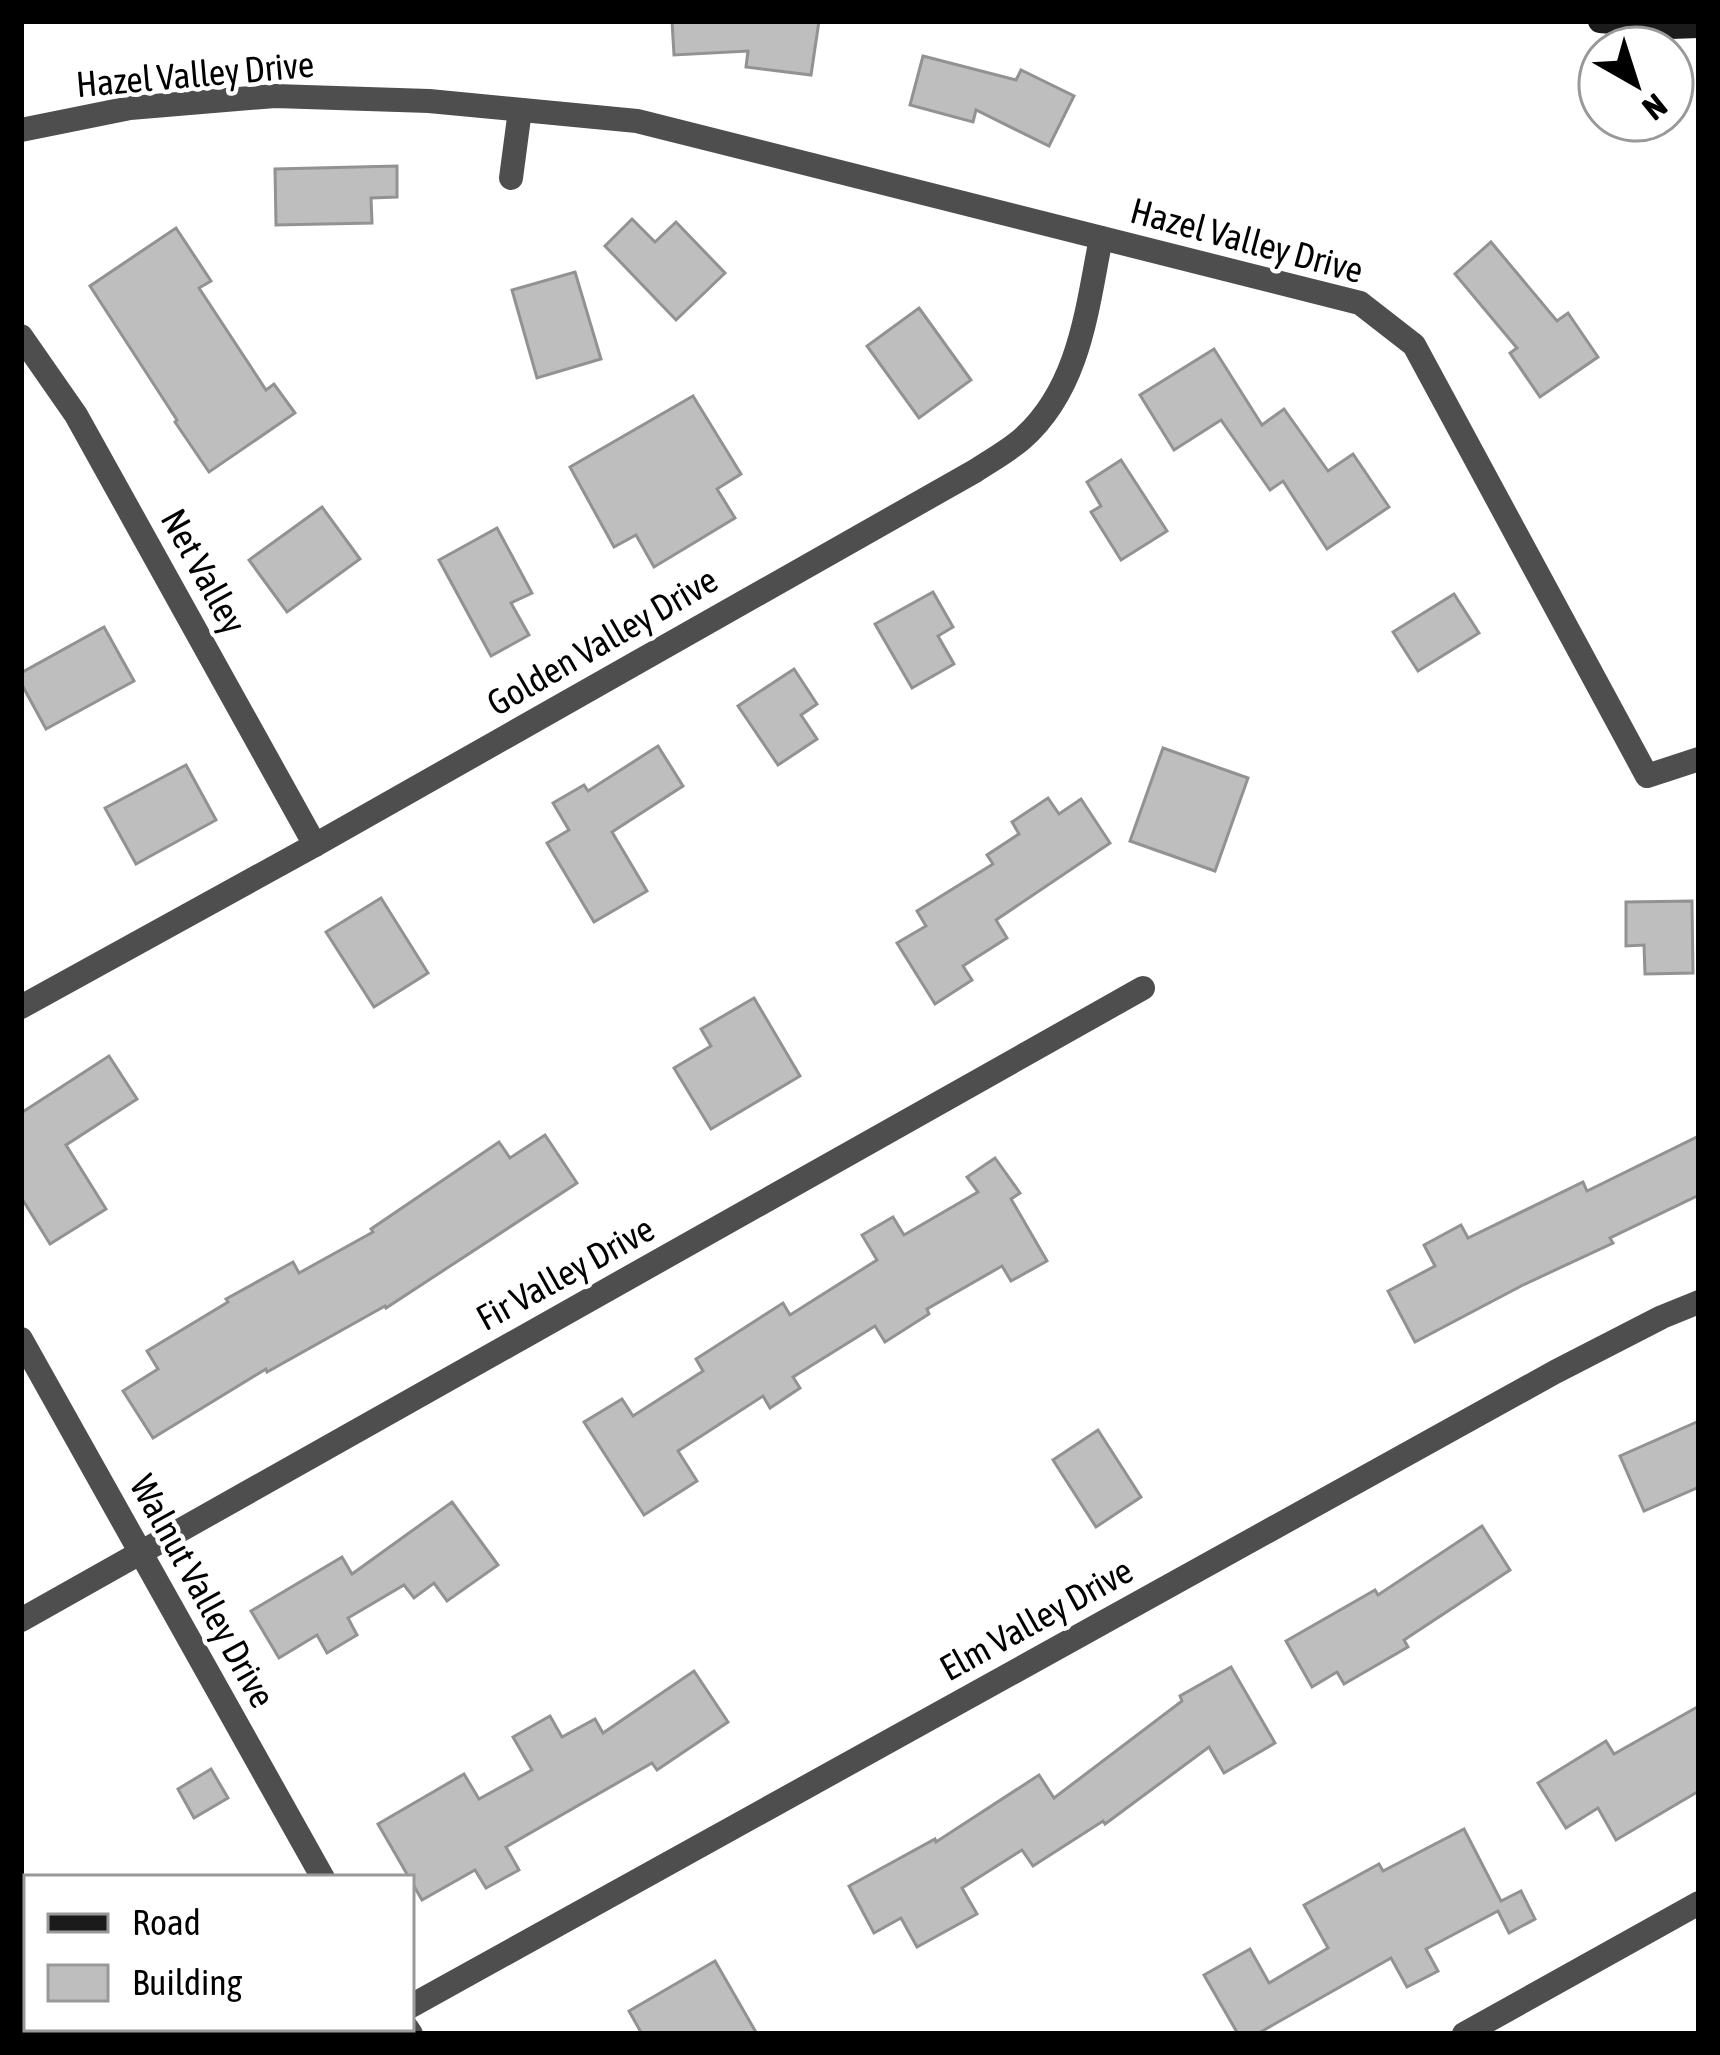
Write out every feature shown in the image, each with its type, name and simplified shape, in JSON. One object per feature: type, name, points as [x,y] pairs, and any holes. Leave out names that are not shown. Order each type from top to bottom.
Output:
[{"type":"main road","points":[[1600,21],[1699,26]]},
{"type":"street","name":"Hazel Valley Drive","points":[[21,130],[130,108],[274,96],[429,101],[637,121],[1360,303],[1414,345],[1647,776],[1699,759]]},
{"type":"street","points":[[511,178],[520,110]]},
{"type":"street","name":"Golden Valley Drive","points":[[21,1007],[975,471],[1023,438],[1058,397],[1080,342],[1101,238]]},
{"type":"street","name":"Net Valley","points":[[21,336],[76,415],[315,845]]},
{"type":"street","name":"Fir Valley Drive","points":[[21,1620],[1143,988]]},
{"type":"street","name":"Elm Valley Drive","points":[[414,2004],[1536,1383],[1699,1302]]},
{"type":"street","name":"Walnut Valley Drive","points":[[21,1339],[321,1875]]},
{"type":"street","points":[[1464,2034],[1699,1903]]},
{"type":"building","points":[[672,21],[819,21],[811,75],[746,67],[748,51],[674,55]]},
{"type":"building","points":[[923,56],[1016,80],[1021,70],[1074,96],[1049,146],[976,110],[973,122],[910,105]]},
{"type":"building","points":[[397,166],[397,197],[371,198],[372,223],[276,225],[275,169]]},
{"type":"building","points":[[632,219],[655,242],[676,222],[725,273],[676,320],[605,246]]},
{"type":"building","points":[[176,228],[211,281],[199,288],[266,390],[274,384],[295,413],[209,472],[90,286]]},
{"type":"building","points":[[1491,242],[1557,321],[1568,313],[1598,357],[1540,397],[1510,353],[1517,348],[1455,274]]},
{"type":"building","points":[[575,272],[601,359],[537,378],[512,290]]},
{"type":"building","points":[[919,308],[971,380],[919,418],[867,346]]},
{"type":"building","points":[[1214,349],[1262,425],[1284,409],[1328,471],[1353,454],[1389,507],[1327,549],[1283,481],[1270,490],[1221,420],[1174,450],[1140,395]]},
{"type":"building","points":[[693,396],[741,474],[717,489],[735,518],[654,567],[636,535],[614,547],[570,467]]},
{"type":"building","points":[[1121,460],[1167,531],[1121,560],[1091,512],[1101,506],[1087,482]]},
{"type":"building","points":[[322,507],[360,559],[287,612],[249,560]]},
{"type":"building","points":[[497,528],[532,593],[511,603],[529,635],[491,656],[439,560]]},
{"type":"building","points":[[933,592],[953,627],[938,636],[954,664],[912,688],[875,624]]},
{"type":"building","points":[[1454,594],[1479,633],[1418,671],[1393,632]]},
{"type":"building","points":[[104,627],[134,681],[46,729],[21,683],[21,673]]},
{"type":"building","points":[[794,669],[817,704],[801,715],[817,739],[778,765],[738,706]]},
{"type":"building","points":[[658,746],[683,786],[612,832],[647,891],[594,922],[547,843],[569,830],[553,803],[584,785],[588,791]]},
{"type":"building","points":[[1163,748],[1248,778],[1215,871],[1130,841]]},
{"type":"building","points":[[186,765],[216,820],[136,864],[105,808]]},
{"type":"building","points":[[1048,798],[1059,814],[1081,799],[1110,843],[996,920],[1007,938],[963,966],[972,980],[935,1004],[897,943],[926,926],[917,911],[993,864],[987,855],[1019,834],[1012,822]]},
{"type":"building","points":[[381,898],[428,973],[374,1007],[326,932]]},
{"type":"building","points":[[1692,901],[1693,973],[1645,974],[1644,945],[1626,946],[1626,902]]},
{"type":"building","points":[[754,998],[800,1076],[711,1129],[674,1068],[711,1046],[701,1029]]},
{"type":"building","points":[[109,1056],[137,1099],[66,1145],[106,1209],[50,1244],[21,1197],[21,1113]]},
{"type":"building","points":[[545,1135],[577,1183],[386,1308],[266,1369],[153,1438],[123,1391],[158,1369],[147,1351],[293,1262],[299,1273],[373,1232],[371,1229],[499,1142],[510,1158]]},
{"type":"building","points":[[1699,1136],[1699,1195],[1415,1342],[1388,1291],[1435,1266],[1424,1245],[1461,1225],[1468,1238],[1583,1182],[1587,1191]]},
{"type":"building","points":[[995,1158],[1020,1193],[1011,1199],[1047,1261],[1011,1281],[1002,1266],[927,1309],[929,1314],[885,1342],[875,1326],[793,1377],[800,1388],[770,1408],[763,1396],[678,1451],[697,1481],[644,1515],[584,1422],[622,1399],[633,1416],[703,1371],[696,1359],[783,1303],[790,1315],[877,1260],[862,1235],[893,1217],[904,1235],[978,1192],[967,1177]]},
{"type":"building","points":[[1699,1421],[1699,1487],[1644,1511],[1620,1456]]},
{"type":"building","points":[[1098,1430],[1141,1497],[1096,1527],[1053,1460]]},
{"type":"building","points":[[452,1502],[498,1565],[447,1601],[434,1583],[414,1598],[404,1585],[348,1618],[357,1635],[327,1653],[317,1635],[279,1658],[251,1611],[342,1557],[352,1574]]},
{"type":"building","points":[[1482,1526],[1510,1570],[1404,1640],[1408,1647],[1344,1684],[1337,1672],[1312,1687],[1286,1641],[1375,1590],[1378,1595]]},
{"type":"building","points":[[1231,1667],[1275,1743],[1224,1773],[1209,1747],[1105,1824],[1033,1866],[1022,1850],[962,1888],[977,1914],[917,1947],[901,1918],[874,1933],[849,1886],[936,1842],[1039,1775],[1054,1798],[1182,1701],[1180,1696]]},
{"type":"building","points":[[694,1671],[728,1722],[657,1770],[652,1763],[506,1847],[519,1870],[486,1888],[475,1870],[422,1900],[414,1875],[408,1875],[378,1824],[464,1774],[479,1799],[532,1770],[513,1737],[550,1716],[562,1737],[595,1719],[603,1733]]},
{"type":"building","points":[[1699,1706],[1699,1791],[1616,1840],[1598,1808],[1566,1828],[1538,1783],[1606,1741],[1614,1754]]},
{"type":"building","points":[[211,1769],[228,1798],[194,1818],[178,1789]]},
{"type":"building","points":[[1464,1829],[1501,1901],[1521,1891],[1535,1919],[1509,1933],[1498,1911],[1426,1949],[1438,1971],[1407,1987],[1391,1958],[1257,2034],[1238,2034],[1204,1975],[1250,1949],[1269,1983],[1328,1948],[1304,1905],[1379,1864],[1383,1871]]},
{"type":"building","points":[[715,1961],[757,2034],[642,2034],[629,2011]]}]
